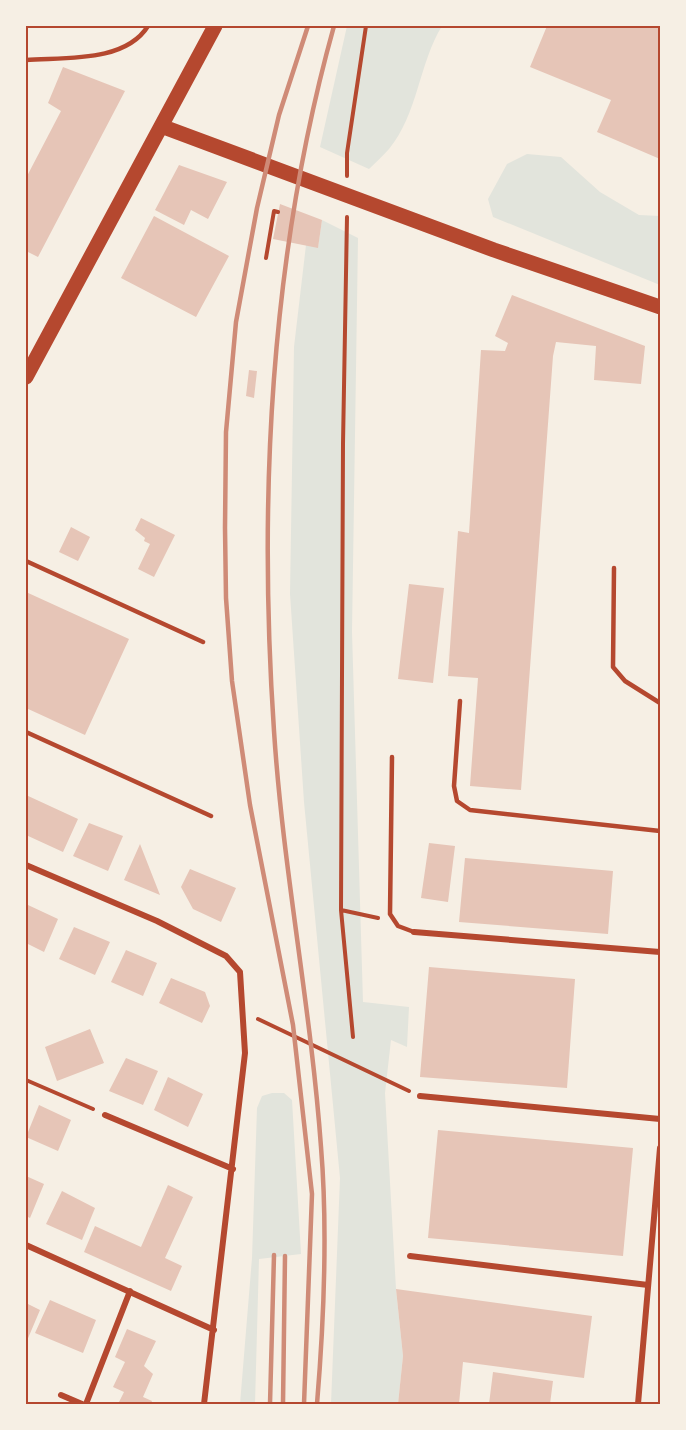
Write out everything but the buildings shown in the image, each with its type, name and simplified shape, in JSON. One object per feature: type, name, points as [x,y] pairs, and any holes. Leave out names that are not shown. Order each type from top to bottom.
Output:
[{"type":"main road","points":[[26,377],[215,26]]},
{"type":"main road","points":[[162,126],[250,156],[494,250],[660,307]]},
{"type":"street","points":[[26,865],[157,921],[226,956],[240,972],[245,1053],[204,1404]]},
{"type":"street","points":[[414,932],[660,952]]},
{"type":"street","points":[[420,1096],[660,1119]]},
{"type":"street","points":[[105,1114],[233,1169]]},
{"type":"street","points":[[638,1404],[660,1148]]},
{"type":"street","points":[[26,1245],[214,1330]]},
{"type":"street","points":[[410,1256],[648,1285]]},
{"type":"street","points":[[62,1395],[84,1404],[130,1292]]},
{"type":"lane","points":[[26,60],[102,53],[126,46],[144,33],[148,26]]},
{"type":"lane","points":[[26,561],[203,642]]},
{"type":"lane","points":[[614,568],[613,667],[625,681],[660,703]]},
{"type":"lane","points":[[459,701],[454,786],[457,801],[470,810],[660,831]]},
{"type":"lane","points":[[26,732],[211,816]]},
{"type":"lane","points":[[392,756],[390,914],[398,926],[414,932]]},
{"type":"path","points":[[347,186],[347,153],[366,26]]},
{"type":"path","points":[[347,208],[343,444],[341,910],[352,1037]]},
{"type":"path","points":[[266,258],[274,211],[278,212]]},
{"type":"path","points":[[341,910],[377,919],[390,914]]},
{"type":"path","points":[[271,1024],[396,1085]]},
{"type":"path","points":[[26,1080],[105,1114]]},
{"type":"shaded area","points":[[347,26],[442,26],[434,40],[399,135],[369,169],[320,147]]},
{"type":"shaded area","points":[[527,154],[561,157],[600,192],[639,215],[660,216],[660,285],[493,217],[488,199],[507,164]]},
{"type":"shaded area","points":[[322,220],[358,238],[352,632],[363,1002],[409,1007],[407,1047],[391,1040],[385,1093],[396,1289],[403,1356],[398,1404],[331,1404],[340,1178],[304,802],[290,594],[294,347],[306,245],[318,247]]},
{"type":"shaded area","points":[[284,1093],[292,1100],[301,1254],[259,1259],[255,1404],[240,1404],[252,1258],[257,1108],[262,1096]]},
{"type":"railway","points":[[304,1404],[312,1194],[293,1025],[250,805],[232,681],[226,598],[225,528],[226,432],[236,322],[257,208],[279,115],[308,26]]},
{"type":"railway","points":[[317,1404],[324,1276],[323,1179],[311,1043],[290,887],[274,731],[269,642],[269,464],[274,376],[295,199],[312,112],[334,26]]},
{"type":"railway","points":[[270,1404],[274,1255]]},
{"type":"railway","points":[[283,1404],[285,1256]]}]
